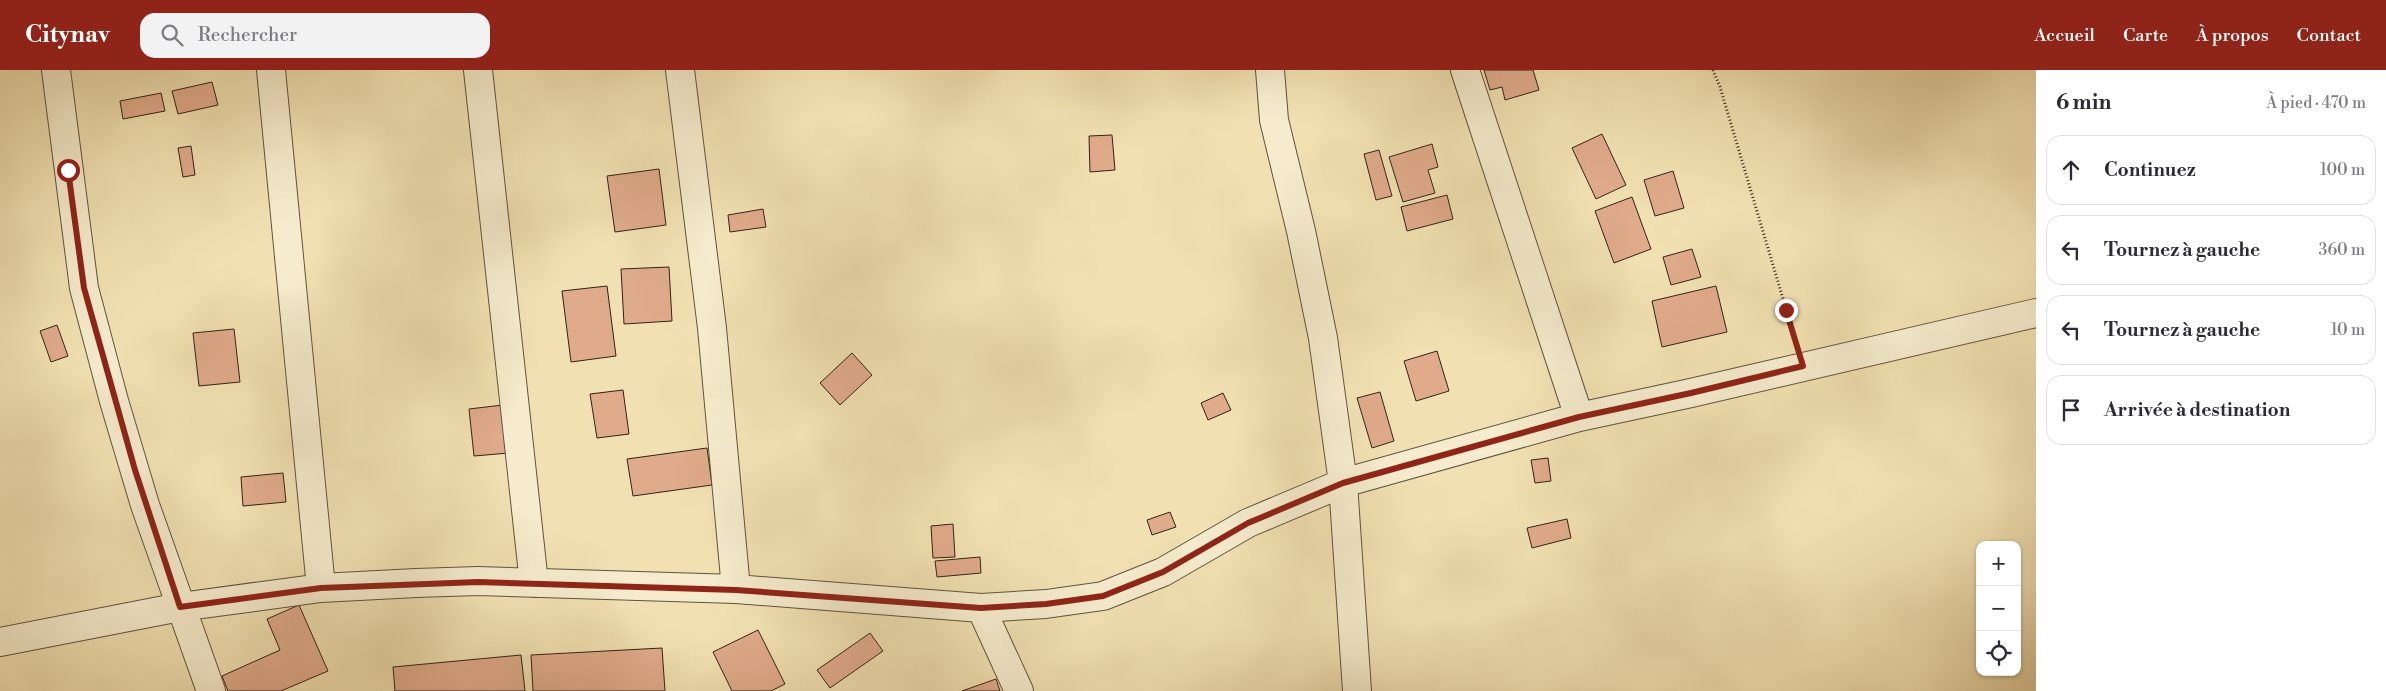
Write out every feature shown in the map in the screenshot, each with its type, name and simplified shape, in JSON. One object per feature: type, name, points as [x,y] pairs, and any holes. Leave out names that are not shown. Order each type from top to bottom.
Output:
[{"type":"street","points":[[56,70],[84,288],[122,429],[180,607],[211,691]]},
{"type":"street","points":[[272,70],[321,588]]},
{"type":"street","points":[[478,70],[534,583]]},
{"type":"street","points":[[680,70],[712,328],[736,590]]},
{"type":"street","points":[[1270,70],[1274,120],[1301,231],[1323,338],[1343,483],[1357,691]]},
{"type":"street","points":[[1465,70],[1579,417]]},
{"type":"street","points":[[0,642],[180,607],[321,588],[469,582],[534,583],[736,590],[981,608],[1046,604],[1103,596],[1163,572],[1248,523],[1343,483],[1579,417],[2036,313]]},
{"type":"street","points":[[981,608],[1019,691]]},
{"type":"path","points":[[1712,70],[1720,87],[1803,366]]},
{"type":"building","points":[[1484,70],[1533,70],[1539,90],[1505,100],[1502,87],[1490,90]]},
{"type":"building","points":[[212,82],[218,105],[178,114],[172,91]]},
{"type":"building","points":[[161,93],[165,111],[123,119],[120,101]]},
{"type":"building","points":[[1602,134],[1626,185],[1596,199],[1572,148]]},
{"type":"building","points":[[1112,135],[1115,170],[1090,172],[1089,136]]},
{"type":"building","points":[[1432,144],[1438,167],[1428,170],[1435,193],[1403,202],[1389,157]]},
{"type":"building","points":[[191,146],[195,175],[183,177],[178,148]]},
{"type":"building","points":[[1379,150],[1392,196],[1376,200],[1364,154]]},
{"type":"building","points":[[659,169],[666,225],[615,232],[607,176]]},
{"type":"building","points":[[1673,171],[1684,208],[1655,216],[1644,180]]},
{"type":"building","points":[[1447,195],[1453,219],[1407,231],[1401,207]]},
{"type":"building","points":[[1632,197],[1651,249],[1614,263],[1595,211]]},
{"type":"building","points":[[763,209],[766,227],[730,232],[728,215]]},
{"type":"building","points":[[1692,249],[1701,277],[1671,285],[1663,257]]},
{"type":"building","points":[[669,267],[672,321],[624,324],[621,269]]},
{"type":"building","points":[[607,286],[616,356],[571,362],[562,291]]},
{"type":"building","points":[[1716,286],[1727,332],[1662,347],[1652,301]]},
{"type":"building","points":[[57,325],[68,356],[51,362],[40,331]]},
{"type":"building","points":[[234,329],[240,382],[199,386],[193,333]]},
{"type":"building","points":[[1437,351],[1449,391],[1416,401],[1404,361]]},
{"type":"building","points":[[852,353],[872,375],[840,405],[820,383]]},
{"type":"building","points":[[623,390],[629,434],[597,438],[590,394]]},
{"type":"building","points":[[1380,392],[1394,441],[1372,448],[1357,398]]},
{"type":"building","points":[[1223,393],[1231,410],[1208,420],[1201,403]]},
{"type":"building","points":[[503,405],[509,453],[474,456],[469,409]]},
{"type":"building","points":[[707,448],[712,485],[633,496],[627,459]]},
{"type":"building","points":[[1548,458],[1551,481],[1535,483],[1531,460]]},
{"type":"building","points":[[283,473],[286,502],[243,506],[241,477]]},
{"type":"building","points":[[1170,512],[1176,527],[1152,535],[1147,520]]},
{"type":"building","points":[[1567,519],[1571,538],[1532,548],[1527,528]]},
{"type":"building","points":[[953,524],[955,557],[933,558],[931,526]]},
{"type":"building","points":[[980,557],[981,573],[937,577],[935,561]]},
{"type":"building","points":[[299,605],[328,671],[281,691],[228,691],[222,676],[280,650],[267,619]]},
{"type":"building","points":[[758,630],[785,684],[771,691],[732,691],[713,652]]},
{"type":"building","points":[[870,633],[883,651],[830,688],[817,670]]},
{"type":"building","points":[[662,648],[665,691],[533,691],[531,655]]},
{"type":"building","points":[[521,655],[525,691],[395,691],[393,667]]},
{"type":"building","points":[[996,679],[1000,691],[962,691]]},
{"type":"route","points":[[68,170],[84,288],[114,401],[145,505],[180,607],[321,588],[478,582],[736,590],[981,608],[1046,604],[1103,596],[1163,572],[1248,523],[1343,483],[1579,417],[1803,366],[1786,310]]}]
